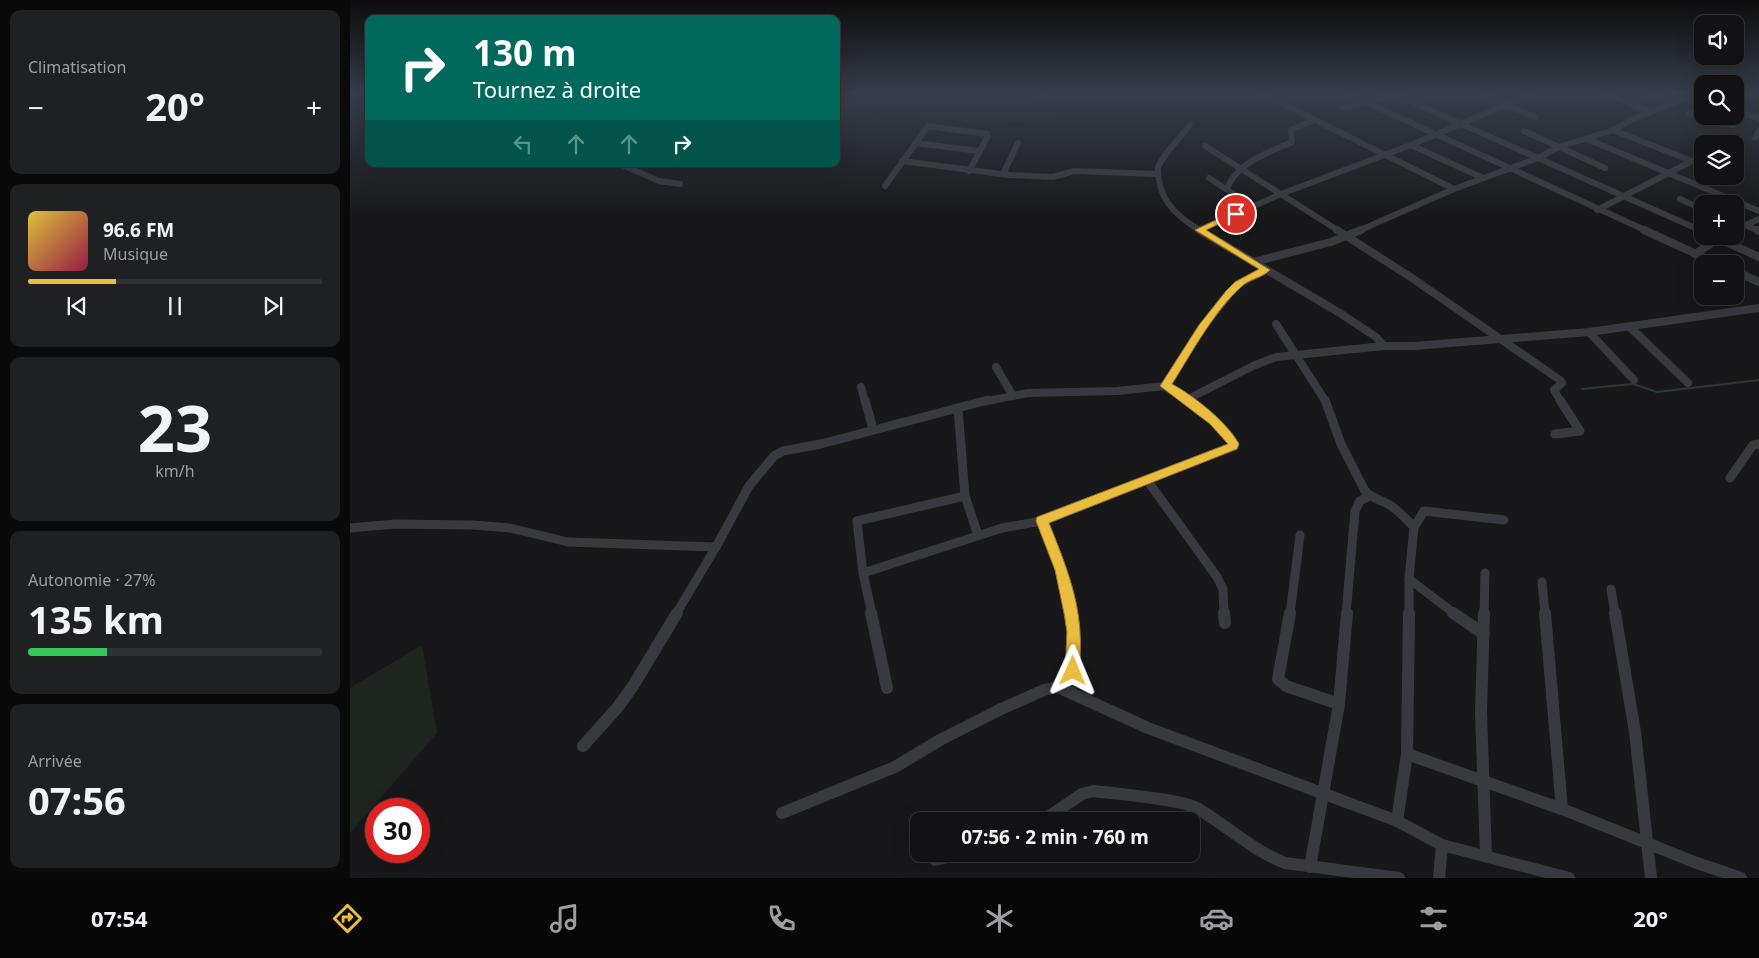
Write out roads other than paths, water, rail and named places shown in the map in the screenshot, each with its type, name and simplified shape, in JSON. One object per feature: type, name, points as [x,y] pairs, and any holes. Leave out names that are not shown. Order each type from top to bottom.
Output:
[{"type":"street","points":[[884,186],[920,135]]},
{"type":"street","points":[[969,171],[987,135]]},
{"type":"street","points":[[1182,135],[1158,166],[1162,197],[1179,215],[1199,230],[1340,313],[1376,337],[1384,346]]},
{"type":"street","points":[[1227,188],[1229,182],[1242,168],[1292,142],[1292,135]]},
{"type":"street","points":[[1344,135],[1454,189]]},
{"type":"street","points":[[1199,230],[1280,194],[1434,135]]},
{"type":"street","points":[[1438,135],[1695,254],[1707,245]]},
{"type":"street","points":[[1486,135],[1694,227]]},
{"type":"street","points":[[1533,135],[1605,168]]},
{"type":"street","points":[[1253,262],[1311,248],[1346,236],[1454,189],[1538,158],[1559,147],[1599,135]]},
{"type":"street","points":[[1597,210],[1692,161],[1626,135]]},
{"type":"street","points":[[1587,139],[1759,211]]},
{"type":"street","points":[[914,143],[979,151]]},
{"type":"street","points":[[1003,174],[1018,143]]},
{"type":"street","points":[[1411,145],[1483,178]]},
{"type":"street","points":[[1204,146],[1242,168],[1412,278],[1546,369],[1562,383],[1554,390],[1580,431],[1555,434]]},
{"type":"street","points":[[902,161],[969,171],[1053,177],[1063,176],[1070,172],[1158,174]]},
{"type":"street","points":[[627,167],[659,181],[680,184]]},
{"type":"street","points":[[1208,178],[1254,206]]},
{"type":"street","points":[[1680,198],[1694,205]]},
{"type":"street","points":[[1744,224],[1759,219]]},
{"type":"street","points":[[1744,227],[1759,231]]},
{"type":"street","points":[[1734,245],[1759,257]]},
{"type":"street","points":[[1166,386],[1203,327],[1230,293],[1238,284],[1266,270]]},
{"type":"street","points":[[1744,275],[1759,282]]},
{"type":"street","points":[[1188,399],[1253,366],[1276,357],[1384,346],[1413,346],[1589,332],[1759,308]]},
{"type":"street","points":[[1276,324],[1325,400],[1341,444],[1369,496],[1388,504],[1414,527]]},
{"type":"street","points":[[1630,327],[1688,383]]},
{"type":"street","points":[[1589,332],[1634,380]]},
{"type":"street","points":[[996,368],[1013,396]]},
{"type":"street","points":[[584,746],[628,693],[716,547],[749,486],[774,456],[783,451],[821,444],[958,408],[1013,396],[1036,393],[1117,391],[1166,386],[1188,399],[1227,434],[1234,444],[1042,521],[1002,528],[863,573]]},
{"type":"street","points":[[861,387],[873,430]]},
{"type":"street","points":[[958,408],[965,496],[978,535]]},
{"type":"street","points":[[1730,478],[1753,445],[1759,444]]},
{"type":"street","points":[[1147,480],[1217,577],[1223,589],[1225,623]]},
{"type":"street","points":[[888,688],[863,573],[856,521],[965,496]]},
{"type":"street","points":[[1310,867],[1339,704],[1355,512],[1358,503],[1363,498],[1369,496]]},
{"type":"street","points":[[1397,821],[1407,754],[1409,579],[1414,527],[1420,513],[1424,511],[1504,520]]},
{"type":"street","points":[[1042,521],[1062,570],[1074,632],[1073,671],[1068,691]]},
{"type":"street","points":[[350,528],[395,524],[473,525],[510,528],[545,538],[568,542],[716,547]]},
{"type":"street","points":[[1300,535],[1288,626],[1278,679],[1286,686],[1339,704]]},
{"type":"street","points":[[1484,573],[1481,712],[1486,856]]},
{"type":"street","points":[[1409,579],[1432,598],[1484,634]]},
{"type":"street","points":[[1542,582],[1562,809]]},
{"type":"street","points":[[1611,589],[1635,732],[1649,844],[1651,878]]},
{"type":"street","points":[[782,813],[895,767],[940,740],[1052,687],[1068,691],[1148,728],[1397,821],[1442,845],[1569,878]]},
{"type":"street","points":[[1407,754],[1562,809],[1741,878]]},
{"type":"street","points":[[1055,812],[1082,794],[1094,791],[1172,802],[1195,807],[1270,857],[1310,867],[1399,878]]},
{"type":"street","points":[[1439,878],[1442,845]]},
{"type":"waterway","points":[[1582,389],[1633,384],[1657,392],[1759,380]]}]
